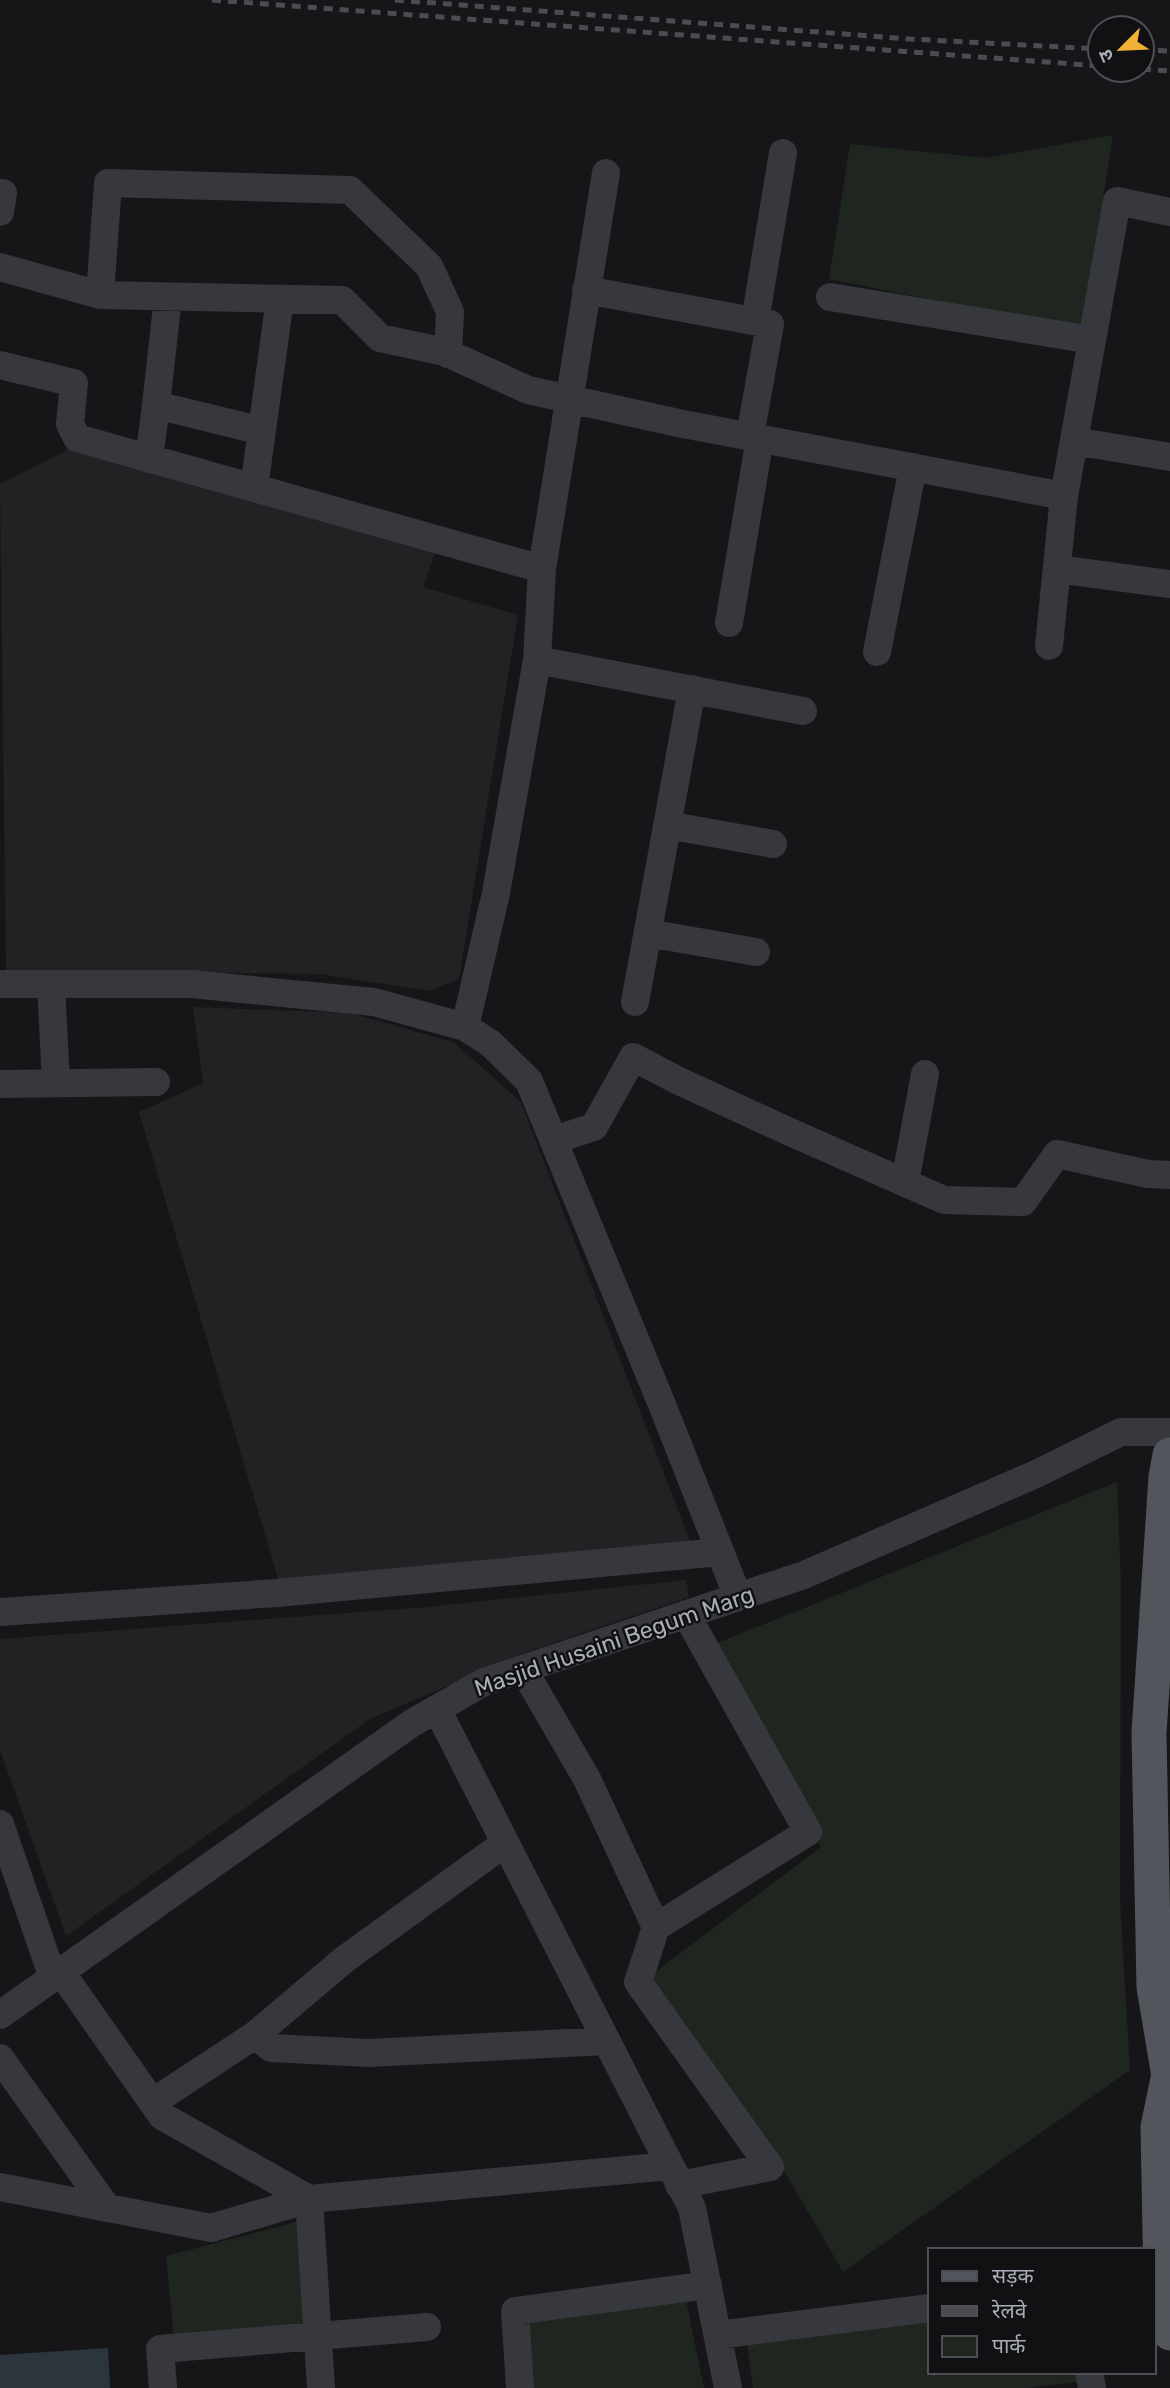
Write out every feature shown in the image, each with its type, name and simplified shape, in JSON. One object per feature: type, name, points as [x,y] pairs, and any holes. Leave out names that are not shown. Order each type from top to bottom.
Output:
[{"type":"main road","points":[[1170,1455],[1166,1477],[1149,1733],[1154,1987],[1169,2078],[1157,2283],[1170,2333]]},
{"type":"street","points":[[755,321],[783,153]]},
{"type":"street","points":[[465,1027],[496,893],[537,660],[542,569],[606,173]]},
{"type":"street","points":[[100,295],[108,183],[351,190],[429,266],[450,312],[448,354]]},
{"type":"street","points":[[0,194],[3,193],[0,212]]},
{"type":"street","points":[[1048,646],[1064,496],[1117,201],[1170,212]]},
{"type":"street","points":[[0,267],[100,295],[342,300],[380,338],[448,354],[528,390],[1064,496]]},
{"type":"street","points":[[586,290],[770,324],[729,623]]},
{"type":"street","points":[[149,459],[168,296]]},
{"type":"street","points":[[830,297],[1092,340]]},
{"type":"street","points":[[254,488],[280,299]]},
{"type":"street","points":[[0,365],[74,383],[70,424],[77,438],[542,569]]},
{"type":"street","points":[[156,405],[262,431]]},
{"type":"street","points":[[1074,441],[1170,457]]},
{"type":"street","points":[[877,652],[913,467]]},
{"type":"street","points":[[1057,569],[1170,583]]},
{"type":"street","points":[[537,660],[803,711]]},
{"type":"street","points":[[635,1002],[692,689]]},
{"type":"street","points":[[667,825],[773,844]]},
{"type":"street","points":[[648,933],[756,952]]},
{"type":"street","points":[[0,984],[191,984],[374,1002],[465,1027],[490,1043],[529,1081],[737,1597]]},
{"type":"street","points":[[51,984],[56,1083]]},
{"type":"street","points":[[554,1140],[594,1127],[634,1057],[679,1082],[944,1199],[1023,1202],[1057,1154],[1148,1174],[1170,1175]]},
{"type":"street","points":[[905,1182],[925,1074]]},
{"type":"street","points":[[0,1084],[156,1082]]},
{"type":"street","name":"Masjid Husaini Begum Marg","points":[[0,2015],[412,1723],[484,1682],[816,1570],[1037,1474],[1121,1432],[1170,1432]]},
{"type":"street","points":[[0,1612],[277,1593],[720,1552]]},
{"type":"street","points":[[0,2187],[211,2228],[309,2199],[770,2167],[638,1982],[656,1927],[808,1832],[686,1614]]},
{"type":"street","points":[[523,1669],[587,1779],[656,1927]]},
{"type":"street","points":[[437,1709],[692,2208],[728,2388]]},
{"type":"street","points":[[0,1824],[10,1884],[57,1975],[162,2116],[309,2199]]},
{"type":"street","points":[[153,2102],[255,2035],[345,1959],[505,1843]]},
{"type":"street","points":[[255,2035],[271,2048],[369,2053],[606,2041]]},
{"type":"street","points":[[0,2058],[107,2208]]},
{"type":"street","points":[[309,2199],[321,2388]]},
{"type":"street","points":[[520,2388],[516,2311],[708,2285]]},
{"type":"street","points":[[718,2335],[928,2308]]},
{"type":"street","points":[[163,2388],[160,2349],[427,2327]]},
{"type":"shaded area","points":[[79,444],[436,550],[423,587],[518,615],[459,979],[429,991],[319,974],[6,970],[0,484]]},
{"type":"shaded area","points":[[193,1007],[350,1013],[453,1042],[521,1102],[692,1546],[281,1588],[139,1112],[203,1083]]},
{"type":"shaded area","points":[[686,1580],[689,1597],[524,1653],[370,1719],[66,1936],[0,1750],[0,1639],[427,1607]]},
{"type":"shaded area","points":[[108,2348],[110,2388],[0,2388],[0,2355]]},
{"type":"green space","points":[[1113,135],[1083,330],[829,279],[850,144],[986,158]]},
{"type":"green space","points":[[1117,1482],[1121,1587],[1120,1900],[1130,2070],[843,2272],[783,2169],[646,1979],[821,1847],[712,1645]]},
{"type":"green space","points":[[300,2221],[308,2328],[174,2340],[166,2256]]},
{"type":"green space","points":[[686,2300],[704,2388],[531,2388],[527,2319]]},
{"type":"green space","points":[[928,2318],[928,2374],[1082,2374],[1083,2381],[1028,2388],[753,2388],[747,2343]]},
{"type":"railway","points":[[212,0],[1086,65]]},
{"type":"railway","points":[[395,0],[910,39],[1086,48]]},
{"type":"railway","points":[[1156,50],[1170,51]]},
{"type":"railway","points":[[1156,70],[1170,71]]}]
